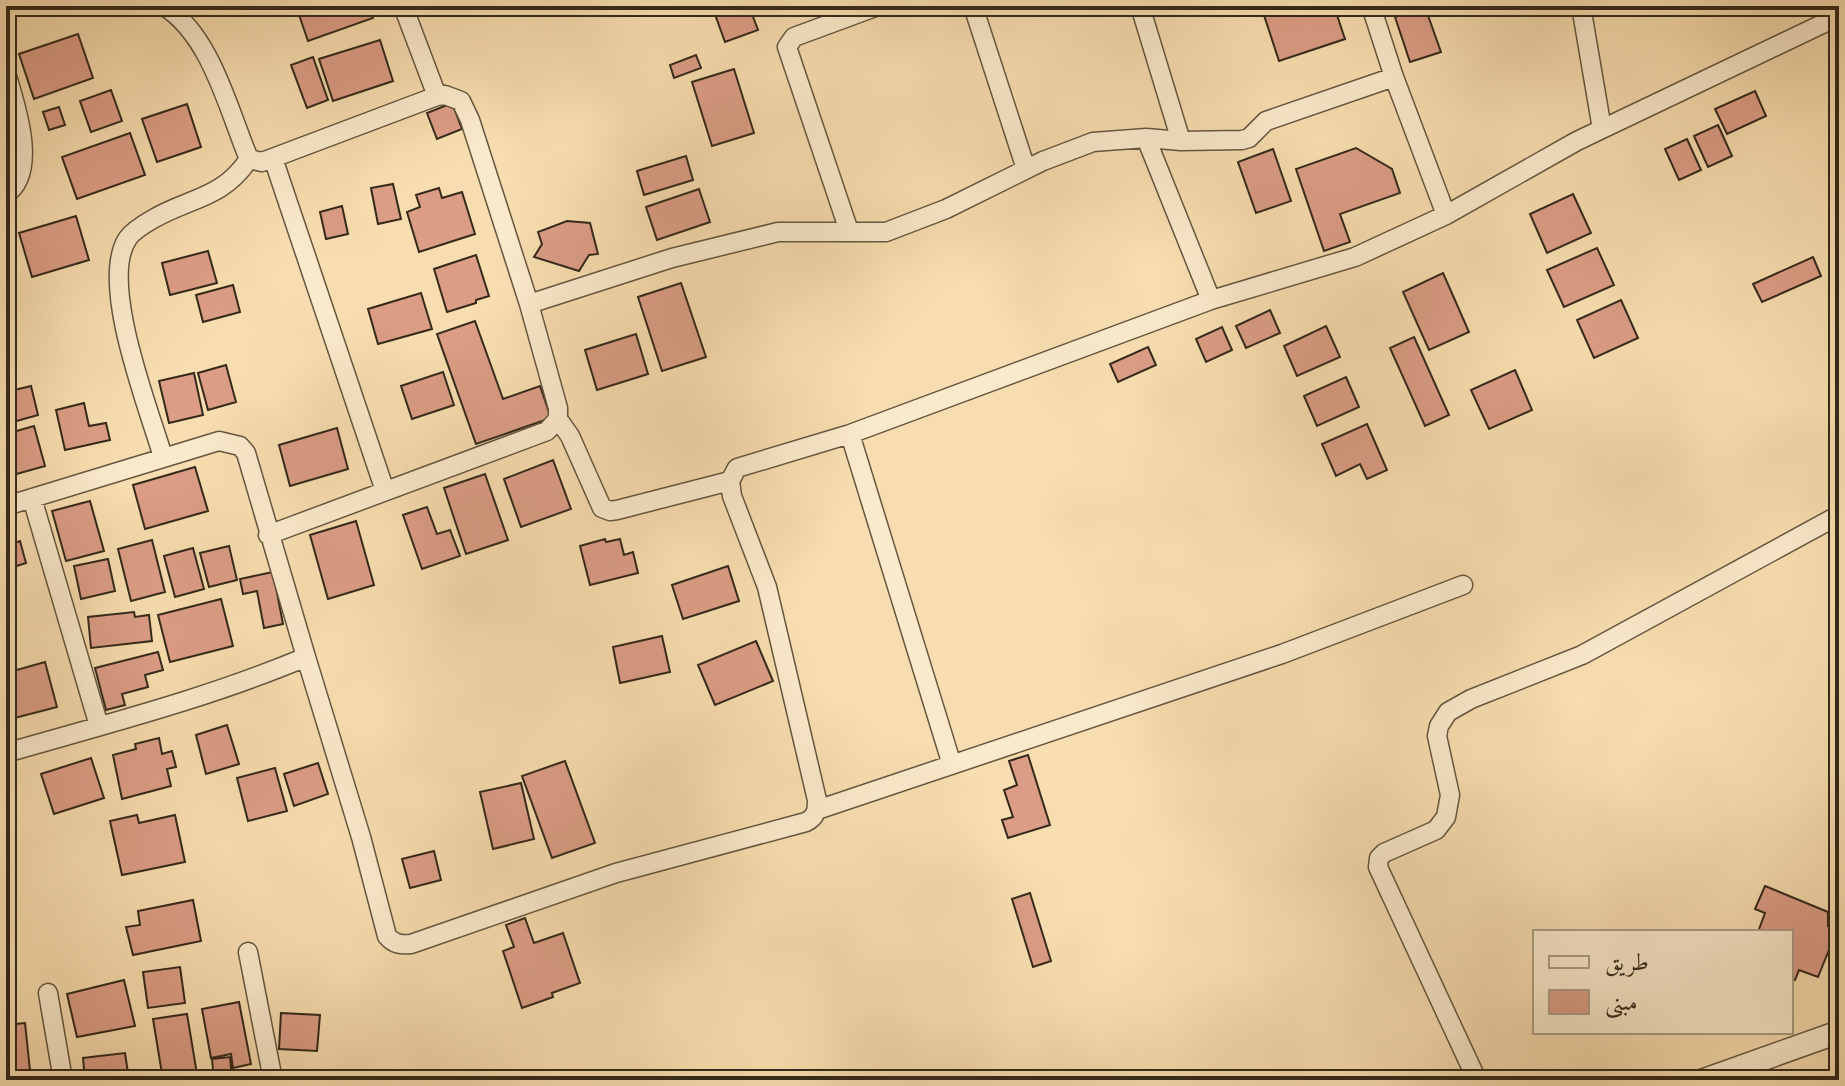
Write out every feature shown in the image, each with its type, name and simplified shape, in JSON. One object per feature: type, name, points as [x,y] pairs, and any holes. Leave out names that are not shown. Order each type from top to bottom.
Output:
[{"type":"street","points":[[164,6],[195,35],[249,159]]},
{"type":"street","points":[[403,6],[437,96]]},
{"type":"street","points":[[849,231],[787,47],[794,37],[878,6]]},
{"type":"street","points":[[973,6],[1026,169]]},
{"type":"street","points":[[1140,6],[1181,141]]},
{"type":"street","points":[[1371,6],[1446,215]]},
{"type":"street","points":[[1581,6],[1602,129]]},
{"type":"street","points":[[6,506],[219,441],[240,446],[246,453],[268,535],[361,837],[387,936],[392,942],[402,945],[616,873],[813,818],[817,810],[790,678],[767,587],[732,496],[730,481],[737,468],[850,434],[1211,300],[1355,257],[1446,215],[1602,129],[1839,16],[1835,6]]},
{"type":"street","points":[[6,73],[23,144],[19,173],[12,190],[6,194]]},
{"type":"street","points":[[529,304],[672,258],[778,232],[886,232],[1093,142],[1146,138],[1242,140],[1249,138],[1266,121],[1394,77]]},
{"type":"street","points":[[249,159],[262,162],[437,96],[454,97],[461,101],[470,120],[529,304],[558,408],[558,419],[570,436],[602,508],[617,510],[730,481]]},
{"type":"street","points":[[1146,138],[1211,300]]},
{"type":"street","points":[[273,158],[385,491]]},
{"type":"street","points":[[163,457],[120,313],[119,264],[128,237],[152,219],[209,195],[237,178],[249,159]]},
{"type":"street","points":[[268,535],[547,431],[558,419]]},
{"type":"street","points":[[850,434],[952,765]]},
{"type":"street","points":[[32,498],[99,726]]},
{"type":"street","points":[[1477,1080],[1378,867],[1379,858],[1384,853],[1436,830],[1446,817],[1450,795],[1437,736],[1443,719],[1448,712],[1471,699],[1582,655],[1839,515]]},
{"type":"street","points":[[817,810],[1282,654],[1463,585]]},
{"type":"street","points":[[6,753],[261,675],[306,657]]},
{"type":"street","points":[[248,952],[273,1080]]},
{"type":"street","points":[[48,993],[63,1080]]},
{"type":"street","points":[[1704,1080],[1839,1032]]},
{"type":"building","points":[[296,6],[369,6],[373,18],[308,41]]},
{"type":"building","points":[[712,6],[749,6],[758,30],[725,42]]},
{"type":"building","points":[[1261,6],[1334,6],[1345,39],[1279,61]]},
{"type":"building","points":[[1425,7],[1441,52],[1410,62],[1395,17]]},
{"type":"building","points":[[78,34],[93,78],[34,99],[19,54]]},
{"type":"building","points":[[380,40],[393,81],[333,101],[319,59]]},
{"type":"building","points":[[696,55],[701,68],[674,78],[670,65]]},
{"type":"building","points":[[313,57],[328,100],[307,108],[291,65]]},
{"type":"building","points":[[734,69],[754,133],[712,146],[692,82]]},
{"type":"building","points":[[111,90],[122,121],[91,132],[80,101]]},
{"type":"building","points":[[1755,91],[1766,116],[1727,134],[1715,109]]},
{"type":"building","points":[[452,103],[462,129],[437,139],[427,113]]},
{"type":"building","points":[[187,104],[201,147],[157,162],[142,119]]},
{"type":"building","points":[[59,107],[65,125],[49,130],[43,112]]},
{"type":"building","points":[[1718,125],[1732,156],[1708,167],[1694,136]]},
{"type":"building","points":[[130,133],[145,175],[77,199],[62,157]]},
{"type":"building","points":[[1687,139],[1701,170],[1679,180],[1665,149]]},
{"type":"building","points":[[1356,148],[1392,169],[1400,193],[1340,214],[1350,242],[1324,251],[1296,169]]},
{"type":"building","points":[[1273,149],[1291,201],[1256,213],[1238,162]]},
{"type":"building","points":[[686,156],[693,180],[644,195],[637,171]]},
{"type":"building","points":[[393,184],[401,219],[378,224],[371,188]]},
{"type":"building","points":[[439,188],[442,198],[462,192],[475,234],[419,252],[407,212],[420,207],[416,195]]},
{"type":"building","points":[[699,189],[710,222],[657,240],[646,207]]},
{"type":"building","points":[[1573,194],[1591,233],[1547,253],[1530,214]]},
{"type":"building","points":[[342,206],[348,234],[326,239],[320,212]]},
{"type":"building","points":[[76,216],[89,260],[32,277],[19,233]]},
{"type":"building","points":[[567,221],[590,223],[598,254],[589,255],[579,271],[534,257],[542,244],[538,232]]},
{"type":"building","points":[[1597,248],[1614,285],[1564,307],[1547,270]]},
{"type":"building","points":[[208,251],[217,283],[170,295],[162,263]]},
{"type":"building","points":[[476,255],[489,296],[447,312],[434,269]]},
{"type":"building","points":[[1813,257],[1821,276],[1762,302],[1753,284]]},
{"type":"building","points":[[1443,273],[1469,332],[1429,350],[1403,292]]},
{"type":"building","points":[[681,283],[706,357],[662,371],[638,297]]},
{"type":"building","points":[[233,285],[240,312],[203,322],[196,295]]},
{"type":"building","points":[[421,293],[432,329],[378,344],[368,309]]},
{"type":"building","points":[[1621,300],[1638,338],[1594,358],[1577,320]]},
{"type":"building","points":[[1270,310],[1280,333],[1246,348],[1236,326]]},
{"type":"building","points":[[475,321],[503,399],[540,386],[551,418],[476,444],[437,334]]},
{"type":"building","points":[[1326,326],[1340,357],[1297,376],[1284,346]]},
{"type":"building","points":[[1222,327],[1232,350],[1206,362],[1196,339]]},
{"type":"building","points":[[636,334],[648,374],[597,390],[585,350]]},
{"type":"building","points":[[1414,337],[1449,415],[1425,426],[1390,348]]},
{"type":"building","points":[[1148,347],[1156,365],[1118,382],[1110,364]]},
{"type":"building","points":[[226,365],[236,402],[208,410],[198,373]]},
{"type":"building","points":[[1515,370],[1532,410],[1489,429],[1471,390]]},
{"type":"building","points":[[443,372],[454,405],[412,419],[401,386]]},
{"type":"building","points":[[194,373],[203,415],[169,423],[159,381]]},
{"type":"building","points":[[1346,377],[1359,407],[1317,426],[1304,396]]},
{"type":"building","points":[[31,386],[38,415],[6,424],[6,392]]},
{"type":"building","points":[[84,403],[89,426],[106,423],[110,440],[65,450],[56,410]]},
{"type":"building","points":[[1367,424],[1387,470],[1367,479],[1360,464],[1336,476],[1322,444]]},
{"type":"building","points":[[34,426],[45,466],[6,477],[6,434]]},
{"type":"building","points":[[337,428],[348,469],[290,486],[279,445]]},
{"type":"building","points":[[553,460],[571,509],[521,527],[504,479]]},
{"type":"building","points":[[195,467],[208,511],[145,529],[133,485]]},
{"type":"building","points":[[485,474],[508,540],[466,554],[444,488]]},
{"type":"building","points":[[90,501],[104,551],[66,561],[52,511]]},
{"type":"building","points":[[427,507],[437,534],[450,530],[460,556],[422,569],[403,515]]},
{"type":"building","points":[[356,521],[374,585],[328,599],[310,535]]},
{"type":"building","points":[[605,539],[606,542],[620,539],[624,555],[633,552],[638,573],[590,585],[580,546]]},
{"type":"building","points":[[152,540],[165,592],[131,601],[118,549]]},
{"type":"building","points":[[20,541],[26,563],[10,568],[15,584],[6,587],[6,546]]},
{"type":"building","points":[[229,546],[237,580],[209,587],[200,553]]},
{"type":"building","points":[[193,548],[204,589],[175,597],[164,556]]},
{"type":"building","points":[[108,559],[115,591],[81,599],[74,566]]},
{"type":"building","points":[[728,566],[739,601],[683,619],[672,585]]},
{"type":"building","points":[[273,572],[283,624],[264,628],[257,591],[243,594],[240,579]]},
{"type":"building","points":[[221,599],[233,646],[170,662],[158,615]]},
{"type":"building","points":[[134,612],[135,617],[149,615],[152,641],[91,648],[88,617]]},
{"type":"building","points":[[662,636],[670,672],[620,683],[613,647]]},
{"type":"building","points":[[756,641],[773,681],[715,705],[698,665]]},
{"type":"building","points":[[158,652],[163,670],[145,675],[148,687],[122,694],[125,705],[106,710],[95,668]]},
{"type":"building","points":[[45,662],[57,707],[7,720],[6,673]]},
{"type":"building","points":[[227,725],[239,764],[206,774],[196,735]]},
{"type":"building","points":[[159,738],[162,754],[172,751],[176,767],[167,769],[171,786],[122,799],[113,755],[136,749],[135,744]]},
{"type":"building","points":[[1028,755],[1050,825],[1008,838],[1002,820],[1013,817],[1004,790],[1017,785],[1009,761]]},
{"type":"building","points":[[91,758],[104,798],[54,814],[41,774]]},
{"type":"building","points":[[565,761],[595,843],[552,858],[522,776]]},
{"type":"building","points":[[318,763],[328,794],[294,806],[284,774]]},
{"type":"building","points":[[275,768],[287,811],[248,821],[237,778]]},
{"type":"building","points":[[521,783],[534,839],[493,849],[480,792]]},
{"type":"building","points":[[137,815],[139,823],[175,815],[185,862],[122,875],[110,821]]},
{"type":"building","points":[[434,851],[441,880],[410,888],[402,859]]},
{"type":"building","points":[[1765,886],[1828,912],[1828,926],[1837,930],[1818,977],[1799,970],[1793,980],[1793,930],[1759,930],[1765,913],[1755,909]]},
{"type":"building","points":[[1030,893],[1051,961],[1033,967],[1012,899]]},
{"type":"building","points":[[193,900],[201,941],[133,955],[126,927],[140,925],[138,911]]},
{"type":"building","points":[[525,918],[534,943],[563,933],[580,983],[522,1008],[503,951],[514,947],[506,925]]},
{"type":"building","points":[[180,967],[185,1003],[148,1008],[143,972]]},
{"type":"building","points":[[124,980],[135,1026],[77,1037],[67,994]]},
{"type":"building","points":[[239,1002],[251,1064],[233,1068],[231,1054],[211,1058],[202,1009]]},
{"type":"building","points":[[281,1013],[320,1015],[317,1051],[279,1049]]},
{"type":"building","points":[[187,1014],[198,1080],[163,1080],[153,1019]]},
{"type":"building","points":[[25,1023],[31,1080],[6,1080],[6,1025]]},
{"type":"building","points":[[125,1053],[129,1080],[85,1080],[83,1058]]},
{"type":"building","points":[[230,1057],[232,1080],[214,1080],[212,1059]]}]
